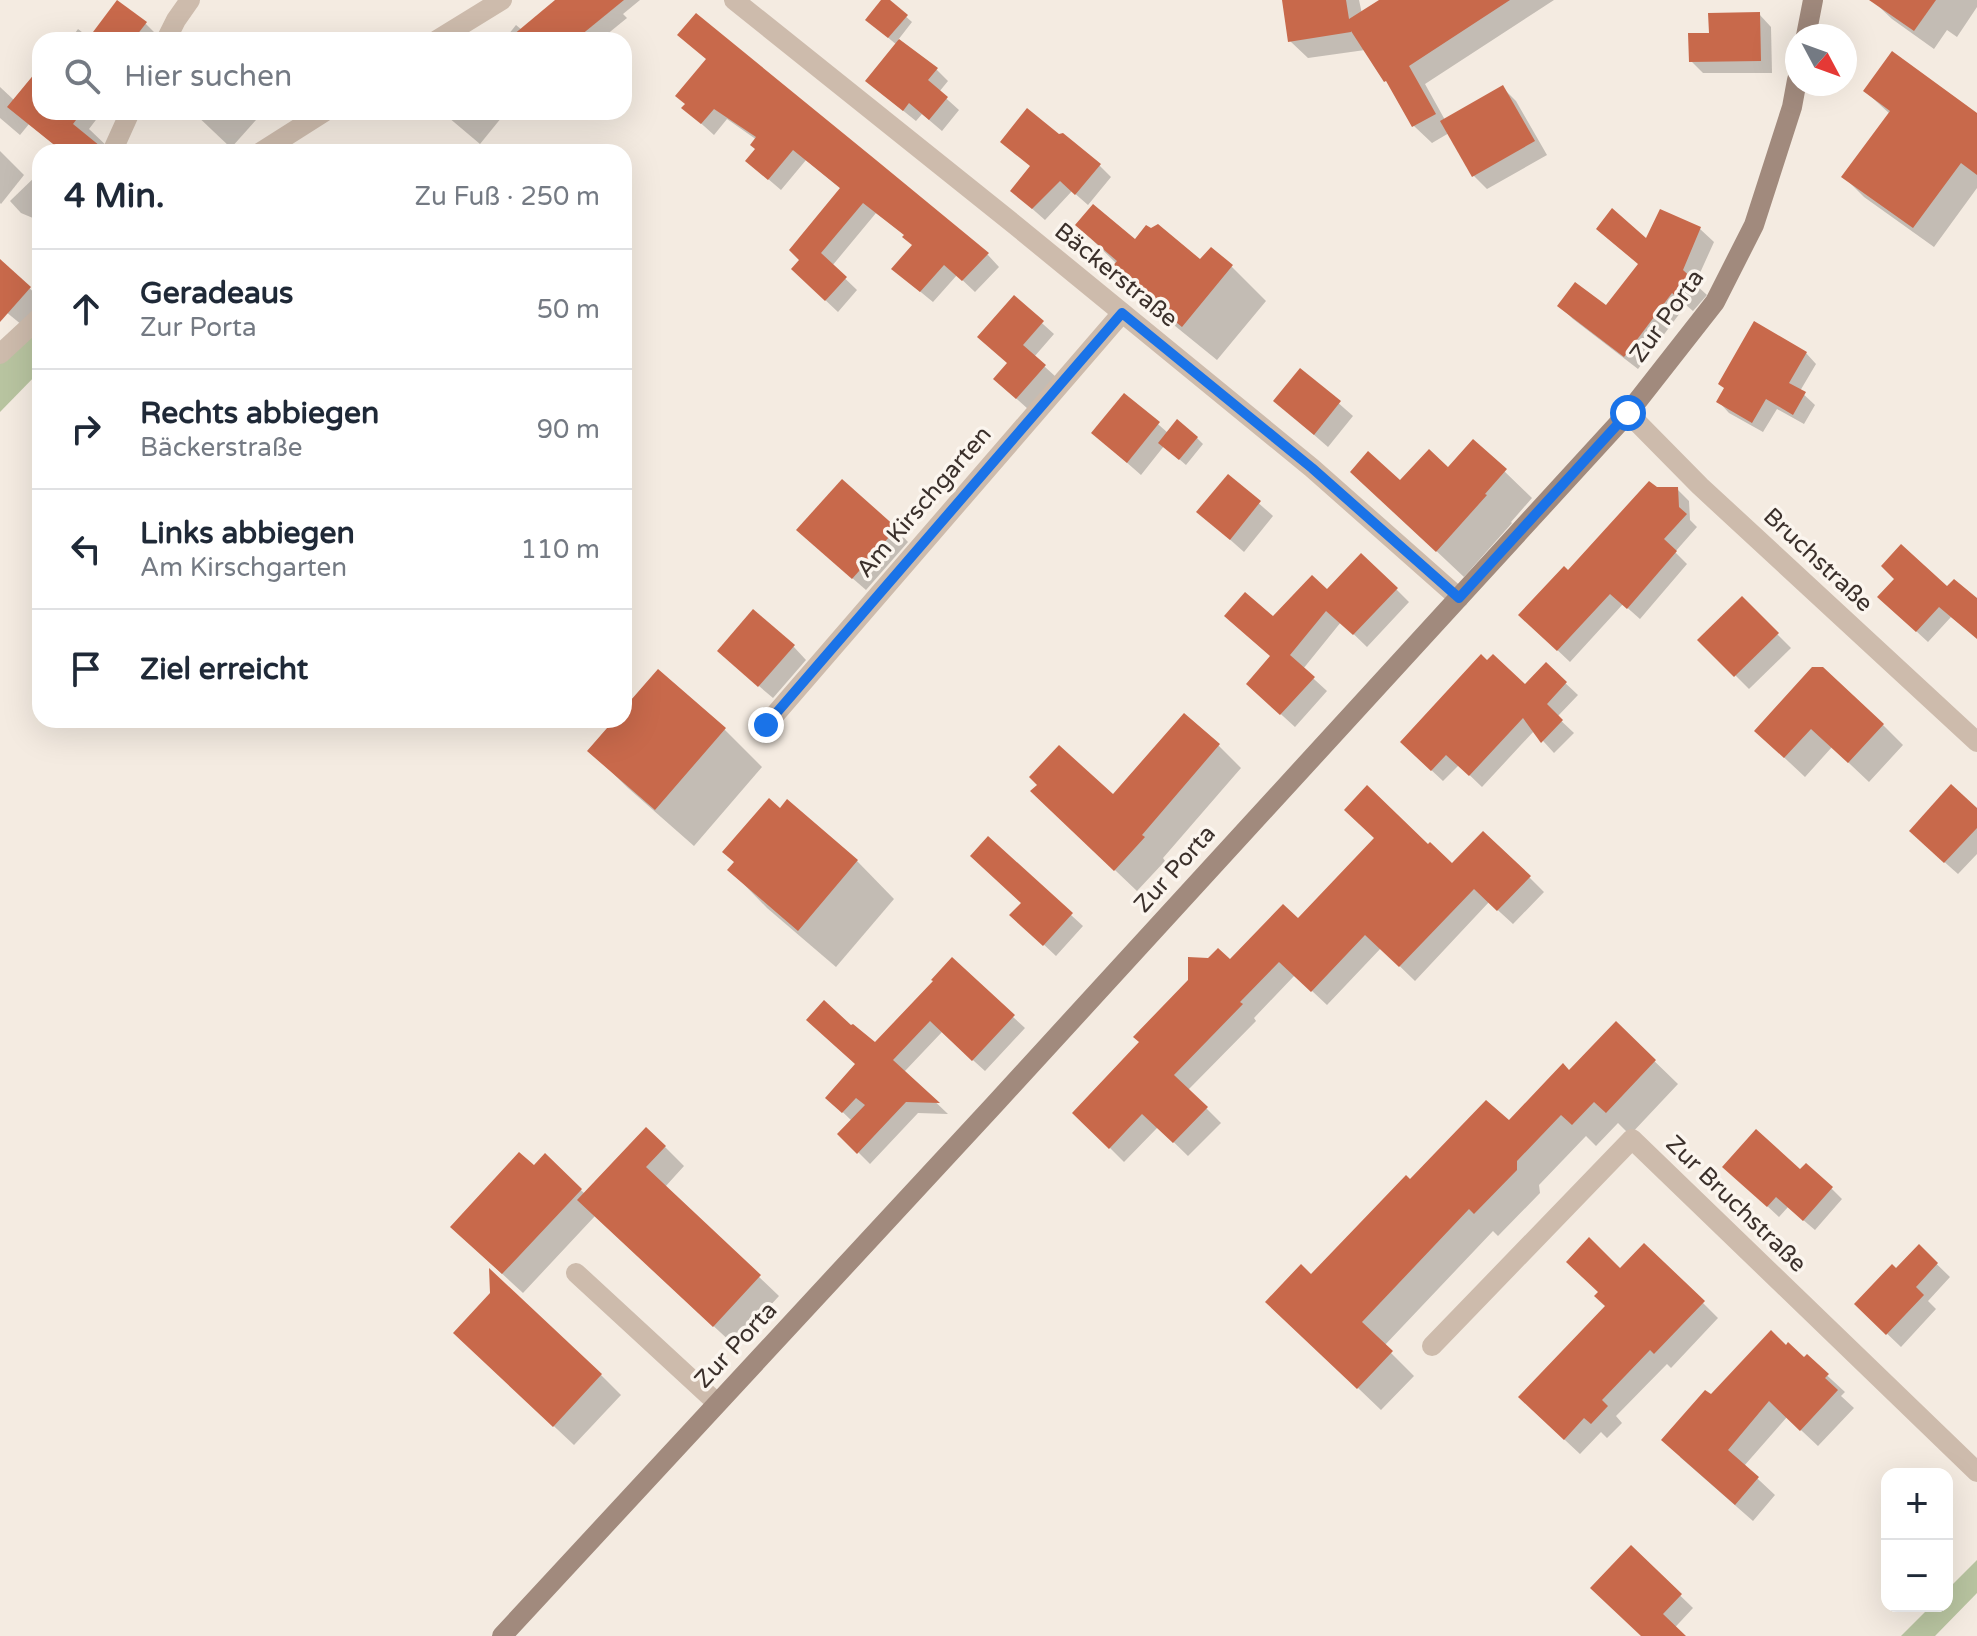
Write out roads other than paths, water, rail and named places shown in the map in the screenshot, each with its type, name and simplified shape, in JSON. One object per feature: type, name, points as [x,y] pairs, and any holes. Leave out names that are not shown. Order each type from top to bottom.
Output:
[{"type":"main road","points":[[1808,24],[1813,0]]},
{"type":"main road","name":"Zur Porta","points":[[502,1636],[1005,1094],[1628,413],[1715,302],[1754,225],[1794,96]]},
{"type":"street","points":[[170,32],[190,0]]},
{"type":"street","points":[[450,32],[502,0]]},
{"type":"street","name":"Bäckerstraße","points":[[734,0],[1312,468],[1459,598]]},
{"type":"street","points":[[116,144],[126,120]]},
{"type":"street","points":[[274,144],[311,120]]},
{"type":"street","name":"Am Kirschgarten","points":[[766,725],[1122,313]]},
{"type":"street","points":[[0,354],[32,324]]},
{"type":"street","name":"Bruchstraße","points":[[1628,413],[1700,486],[1977,742]]},
{"type":"street","name":"Zur Bruchstraße","points":[[1432,1346],[1632,1139],[1977,1472]]},
{"type":"street","points":[[576,1273],[717,1403]]}]
